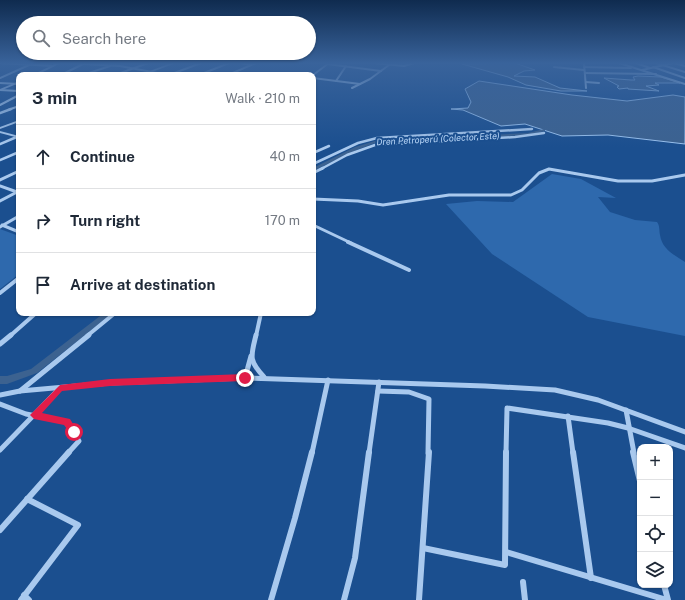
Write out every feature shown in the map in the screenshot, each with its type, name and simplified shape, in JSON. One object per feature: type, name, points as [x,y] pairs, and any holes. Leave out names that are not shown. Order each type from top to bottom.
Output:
[{"type":"street","points":[[0,105],[16,97]]},
{"type":"street","points":[[0,113],[16,107]]},
{"type":"street","points":[[0,128],[16,122]]},
{"type":"street","points":[[316,163],[358,143],[376,138],[532,129]]},
{"type":"street","points":[[0,132],[16,136]]},
{"type":"street","points":[[316,170],[347,155],[375,145],[515,138],[544,133]]},
{"type":"street","points":[[0,144],[16,138]]},
{"type":"street","points":[[316,151],[329,146]]},
{"type":"street","points":[[0,160],[16,153]]},
{"type":"street","points":[[316,199],[358,201],[383,205],[449,195],[511,195],[520,192],[543,171],[550,169],[604,179],[641,182],[663,180],[685,175]]},
{"type":"street","points":[[0,180],[16,172]]},
{"type":"street","points":[[0,186],[16,191]]},
{"type":"street","points":[[0,201],[16,193]]},
{"type":"street","points":[[1,225],[16,218]]},
{"type":"street","points":[[1,225],[16,231]]},
{"type":"street","points":[[316,226],[408,270]]},
{"type":"street","points":[[0,293],[16,280]]},
{"type":"street","points":[[0,344],[33,316]]},
{"type":"street","points":[[20,391],[111,316]]},
{"type":"street","points":[[245,378],[260,316]]},
{"type":"street","points":[[252,353],[253,365],[264,378]]},
{"type":"street","points":[[0,395],[20,391],[110,382],[245,378],[328,380],[555,390],[598,400],[685,432]]},
{"type":"street","points":[[271,600],[309,470],[328,380]]},
{"type":"street","points":[[344,600],[355,558],[379,382]]},
{"type":"street","points":[[0,450],[60,388]]},
{"type":"street","points":[[378,391],[409,392],[429,399],[429,445],[419,600]]},
{"type":"street","points":[[0,404],[34,415],[67,422],[79,441],[0,530]]},
{"type":"street","points":[[423,548],[501,566],[505,565],[507,408],[568,416],[628,428],[685,448]]},
{"type":"street","points":[[626,410],[628,428],[640,480]]},
{"type":"street","points":[[568,416],[592,578]]},
{"type":"street","points":[[25,598],[78,525],[27,499]]},
{"type":"street","points":[[506,552],[667,600],[665,588]]},
{"type":"street","points":[[523,582],[524,600]]},
{"type":"shaded area","points":[[466,91],[545,91],[627,101],[673,95],[685,97],[685,144],[608,135],[562,136],[525,124],[501,126],[463,110],[451,109],[468,108],[471,102]]},
{"type":"shaded area","points":[[552,174],[581,179],[616,198],[598,197],[610,212],[635,220],[657,222],[663,244],[669,251],[685,262],[685,336],[588,317],[492,254],[446,204],[477,201],[513,202]]},
{"type":"shaded area","points":[[0,229],[16,235],[16,276],[0,289]]},
{"type":"waterway","name":"Dren Petroperú (Colector Este)","points":[[316,168],[357,148],[375,142],[528,134],[544,130]]},
{"type":"waterway","name":"Dren Petroperú (Colector Este)","points":[[0,380],[7,380],[34,371],[105,316]]},
{"type":"route","points":[[74,432],[67,422],[34,415],[60,388],[110,382],[245,378]]}]
